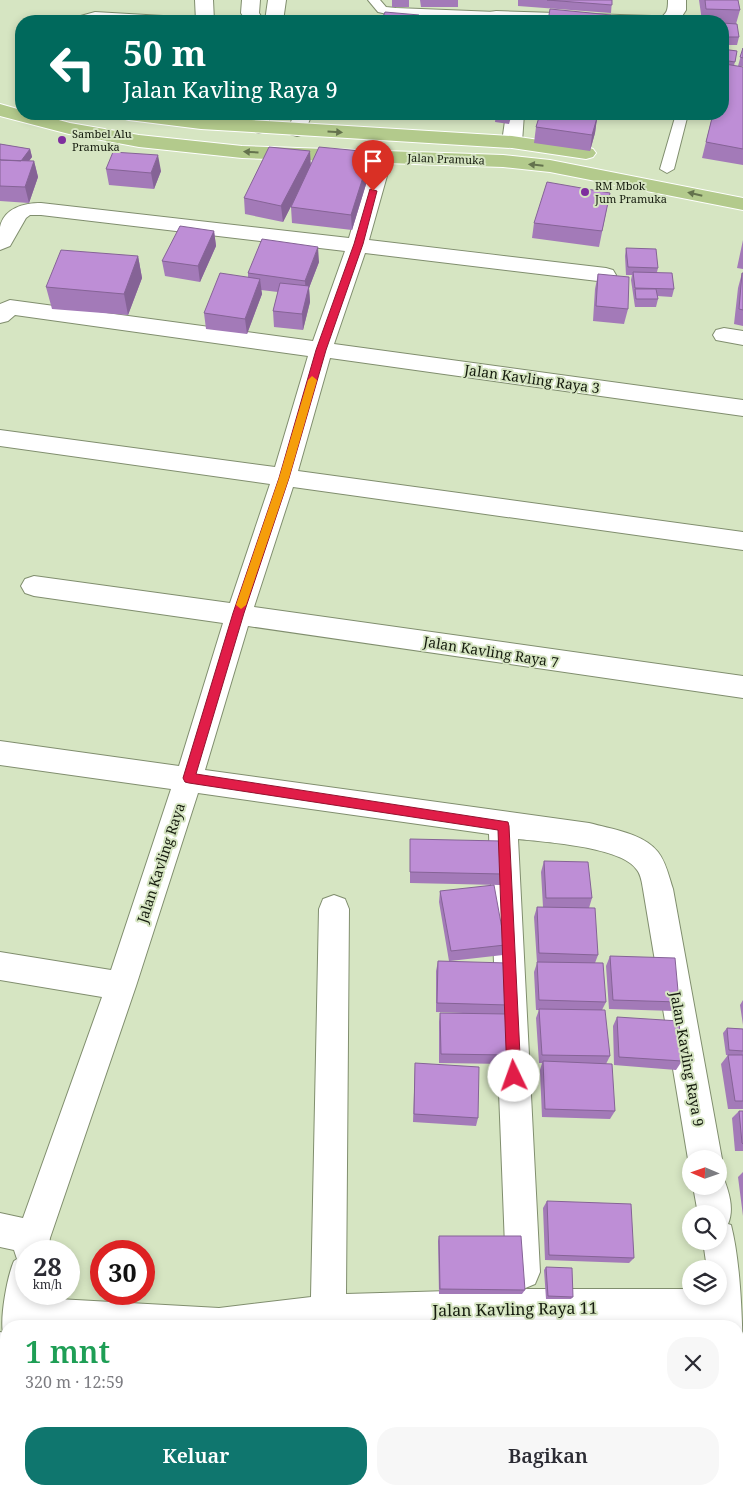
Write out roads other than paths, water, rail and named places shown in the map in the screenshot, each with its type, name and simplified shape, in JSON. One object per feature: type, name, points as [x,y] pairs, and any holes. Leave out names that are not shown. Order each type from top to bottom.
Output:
[{"type":"main road","name":"Jalan Pramuka","points":[[0,110],[15,114]]},
{"type":"main road","name":"Jalan Pramuka","points":[[38,120],[68,128],[139,141],[242,152],[503,161],[550,166],[743,204]]},
{"type":"main road","name":"Jalan Pramuka","points":[[260,120],[300,122],[422,137],[512,142],[600,156]]},
{"type":"main road","points":[[422,137],[425,158]]},
{"type":"main road","points":[[648,165],[686,173]]},
{"type":"street","points":[[204,0],[205,15]]},
{"type":"street","points":[[251,0],[251,15]]},
{"type":"street","points":[[275,15],[277,0]]},
{"type":"street","points":[[618,15],[620,0]]},
{"type":"street","points":[[674,15],[677,10],[677,0]]},
{"type":"street","points":[[495,12],[556,15]]},
{"type":"street","points":[[512,142],[514,120]]},
{"type":"street","name":"Jalan Kavling Raya","points":[[34,1240],[121,986],[189,778],[238,613],[284,478],[321,350],[358,244],[382,158]]},
{"type":"street","points":[[0,244],[4,242],[18,212],[36,208],[358,244],[606,275]]},
{"type":"street","name":"Jalan Kavling Raya 3","points":[[0,316],[10,307],[743,408]]},
{"type":"street","points":[[0,438],[743,541]]},
{"type":"street","name":"Jalan Kavling Raya 7","points":[[34,586],[238,613],[556,662],[743,687]]},
{"type":"street","name":"Jalan Kavling Raya 9","points":[[0,752],[189,778],[503,826],[589,836],[628,847],[647,860],[658,889],[703,1150]]},
{"type":"street","points":[[503,826],[525,1317]]},
{"type":"street","points":[[328,1319],[334,909]]},
{"type":"street","points":[[0,966],[121,986]]},
{"type":"street","points":[[0,1230],[21,1240]]},
{"type":"street","points":[[722,1250],[736,1313]]},
{"type":"street","points":[[12,1318],[16,1305]]},
{"type":"street","name":"Jalan Kavling Raya 11","points":[[312,1320],[736,1313]]},
{"type":"street","name":"Jalan Kavling Raya 11","points":[[12,1318],[64,1320]]},
{"type":"lane","points":[[374,0],[382,10],[396,12],[495,12]]},
{"type":"lane","points":[[667,169],[680,120]]},
{"type":"place","name":"Sambel Alu Pramuka","points":[[62,140]]},
{"type":"place","name":"RM Mbok Jum Pramuka","points":[[585,192]]}]
